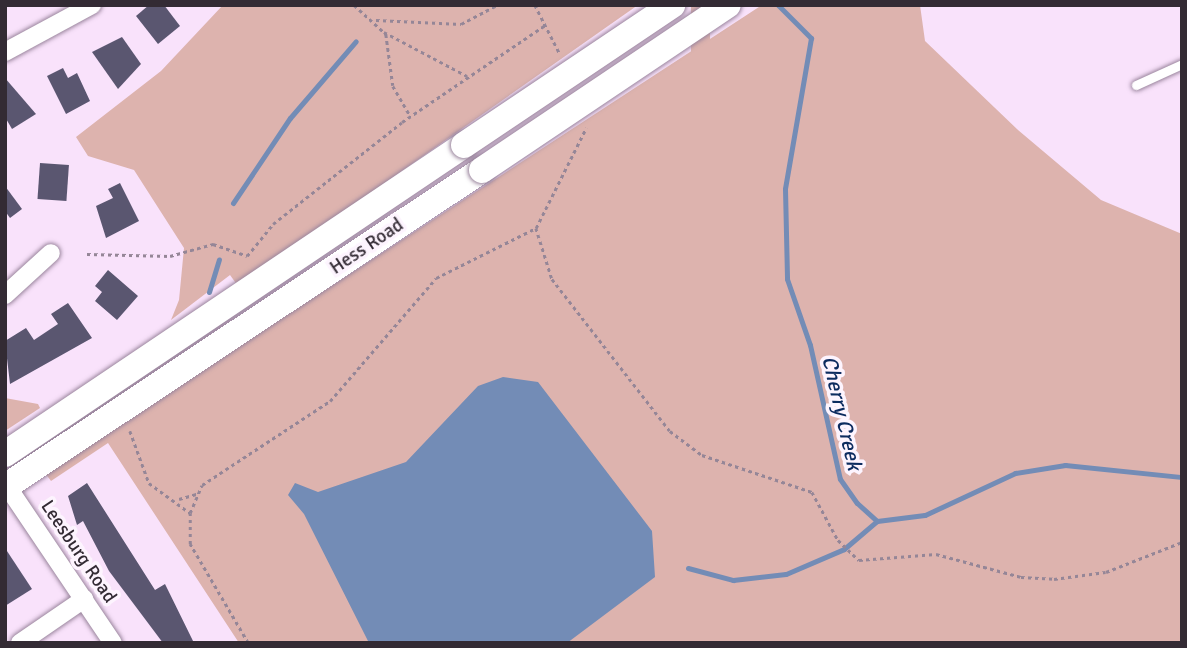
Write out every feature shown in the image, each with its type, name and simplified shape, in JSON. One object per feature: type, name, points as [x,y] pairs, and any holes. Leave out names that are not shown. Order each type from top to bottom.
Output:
[{"type":"main road","name":"Hess Road","points":[[5,454],[673,5]]},
{"type":"main road","name":"Hess Road","points":[[6,486],[728,5]]},
{"type":"street","points":[[5,52],[92,5]]},
{"type":"street","points":[[5,295],[51,253]]},
{"type":"street","name":"Leesburg Road","points":[[6,486],[113,643]]},
{"type":"street","points":[[20,643],[84,599]]},
{"type":"lane","points":[[1136,85],[1182,64]]},
{"type":"path","points":[[354,5],[376,20],[384,32],[396,94],[410,115]]},
{"type":"path","points":[[376,20],[461,24],[497,5]]},
{"type":"path","points":[[535,5],[567,65]]},
{"type":"path","points":[[87,254],[170,256],[214,244],[247,256],[273,224],[410,115],[545,25]]},
{"type":"path","points":[[384,32],[468,77]]},
{"type":"path","points":[[248,643],[196,562],[190,513],[198,494],[215,471],[330,401],[436,278],[536,228],[590,120]]},
{"type":"path","points":[[536,228],[552,279],[670,431],[702,455],[812,492],[838,540],[859,560],[936,554],[1021,577],[1054,579],[1106,572],[1182,542]]},
{"type":"path","points":[[130,430],[149,483],[179,499],[190,513]]},
{"type":"path","points":[[179,499],[198,494]]},
{"type":"shaded area","points":[[223,5],[638,5],[238,286],[230,275],[171,320],[179,300],[184,248],[134,170],[88,156],[76,137],[161,71]]},
{"type":"shaded area","points":[[691,5],[710,5],[710,272],[691,272]]},
{"type":"shaded area","points":[[762,5],[920,5],[925,41],[1018,130],[1101,200],[1182,234],[1182,643],[239,643],[108,443],[51,481],[45,473]]},
{"type":"shaded area","points":[[5,398],[38,404],[40,408],[5,431]]},
{"type":"water","points":[[503,377],[538,382],[652,531],[655,577],[567,643],[369,643],[304,514],[288,495],[295,483],[318,492],[406,462],[478,386]]},
{"type":"building","points":[[149,5],[164,5],[180,26],[158,44],[136,16]]},
{"type":"building","points":[[122,37],[141,64],[118,89],[92,52]]},
{"type":"building","points":[[63,68],[68,78],[77,73],[90,101],[66,114],[47,76]]},
{"type":"building","points":[[5,78],[36,114],[12,129],[5,117]]},
{"type":"building","points":[[40,163],[69,165],[66,201],[37,199]]},
{"type":"building","points":[[120,183],[139,221],[106,238],[96,206],[113,198],[108,189]]},
{"type":"building","points":[[5,186],[22,209],[10,218],[5,211]]},
{"type":"building","points":[[108,270],[138,296],[117,320],[95,301],[102,292],[95,286]]},
{"type":"building","points":[[68,303],[92,338],[10,384],[5,341],[26,328],[34,340],[58,324],[51,314]]},
{"type":"building","points":[[87,483],[155,590],[165,584],[194,643],[163,643],[109,571],[83,521],[77,525],[68,496]]},
{"type":"building","points":[[5,548],[32,589],[5,606]]},
{"type":"waterway","name":"Cherry Creek","points":[[778,5],[811,38],[785,189],[787,279],[810,345],[840,479],[857,503],[877,521],[925,515],[1015,473],[1065,465],[1182,477]]},
{"type":"waterway","points":[[233,203],[290,118],[356,41]]},
{"type":"waterway","points":[[209,292],[219,260]]},
{"type":"waterway","points":[[688,568],[733,580],[786,574],[844,549],[877,521]]}]
